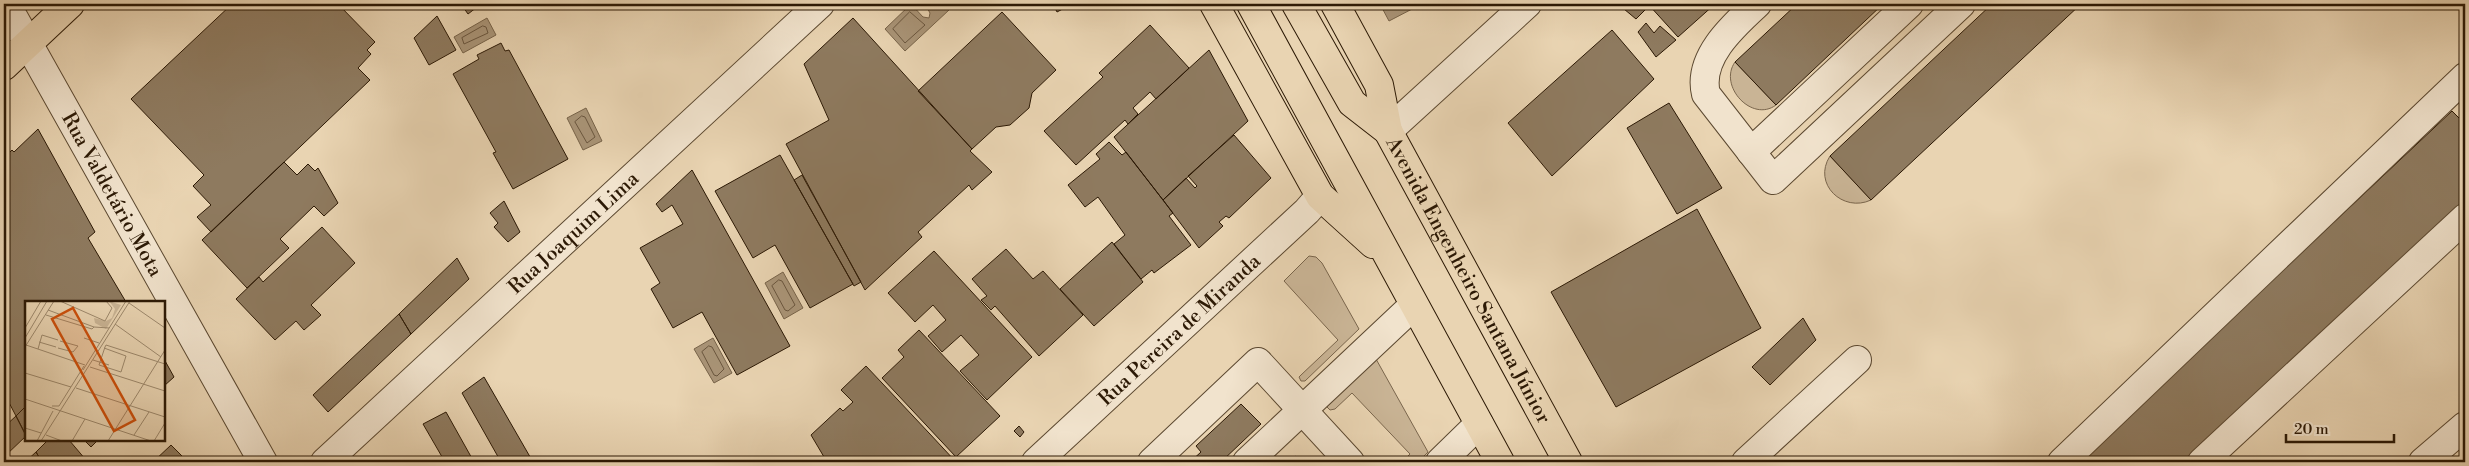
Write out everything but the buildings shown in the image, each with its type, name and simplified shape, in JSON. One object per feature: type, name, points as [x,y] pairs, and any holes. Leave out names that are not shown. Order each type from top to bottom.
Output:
[{"type":"main road","points":[[4,66],[70,4]]},
{"type":"main road","points":[[1214,4],[1320,196],[1386,257]]},
{"type":"main road","points":[[1251,4],[1386,257],[1500,462]]},
{"type":"main road","name":"Avenida Engenheiro Santana Júnior","points":[[1296,4],[1352,103],[1388,131],[1568,462]]},
{"type":"main road","points":[[1335,4],[1379,85],[1388,131]]},
{"type":"street","name":"Rua Valdetário Mota","points":[[6,4],[263,462]]},
{"type":"street","name":"Rua Joaquim Lima","points":[[325,462],[820,4]]},
{"type":"street","points":[[1388,131],[1527,4]]},
{"type":"street","points":[[1757,4],[1727,34],[1713,54],[1705,71],[1704,86],[1706,94],[1773,180],[1961,4]]},
{"type":"street","points":[[1751,152],[1909,4]]},
{"type":"street","points":[[2062,462],[2464,79]]},
{"type":"street","name":"Rua Pereira de Miranda","points":[[1036,462],[1307,211],[1320,196]]},
{"type":"street","points":[[2202,462],[2465,218]]},
{"type":"street","points":[[1247,462],[1414,305]]},
{"type":"street","points":[[1746,462],[1857,360]]},
{"type":"street","points":[[1152,462],[1258,362],[1350,462]]},
{"type":"street","points":[[1440,462],[1479,424]]},
{"type":"street","points":[[2424,462],[2465,426]]},
{"type":"shaded area","points":[[1735,62],[1776,105],[1767,109],[1757,109],[1748,106],[1740,99],[1734,91],[1731,81],[1731,71]]},
{"type":"shaded area","points":[[1830,156],[1871,200],[1850,203],[1833,193],[1825,177],[1825,166]]},
{"type":"shaded area","points":[[1309,256],[1316,257],[1322,263],[1359,329],[1305,381],[1301,381],[1299,377],[1338,340],[1284,281]]},
{"type":"shaded area","points":[[1376,359],[1428,452],[1418,462],[1402,462],[1410,454],[1352,393],[1335,409],[1330,410],[1327,407]]},
{"type":"water","points":[[911,4],[923,17],[929,18],[930,13],[925,4],[946,4],[949,10],[905,51],[885,29]]},
{"type":"water","points":[[1380,4],[1412,4],[1414,8],[1389,21]]},
{"type":"water","points":[[487,18],[496,35],[463,53],[454,37]]},
{"type":"water","points":[[586,108],[602,141],[583,150],[567,118]]},
{"type":"water","points":[[783,272],[803,308],[784,319],[765,283]]},
{"type":"water","points":[[713,338],[732,373],[714,383],[694,349]]}]
